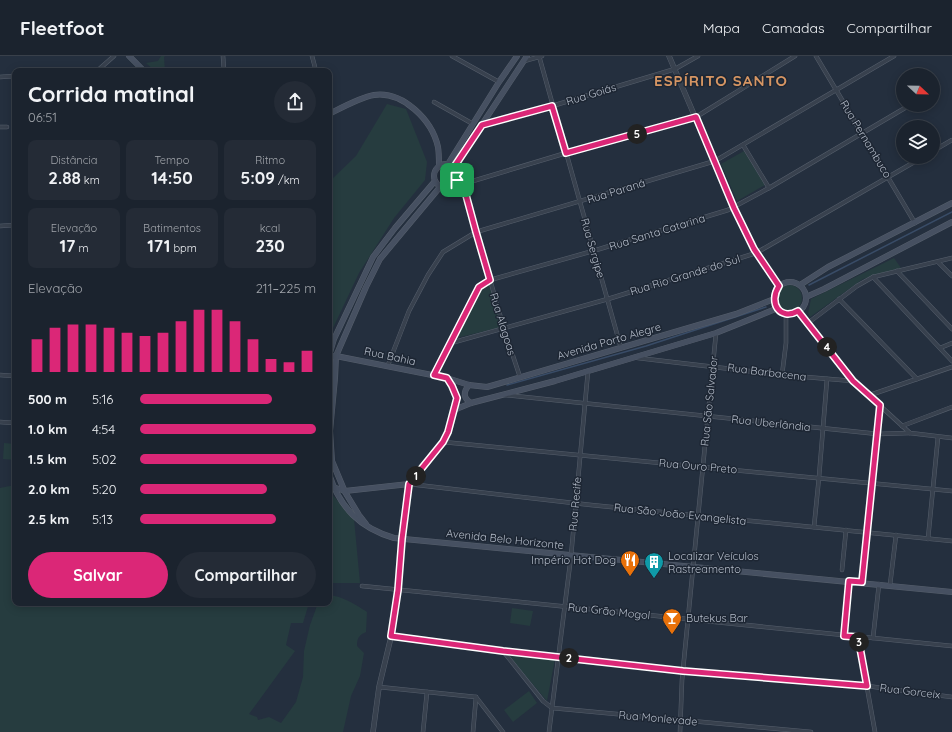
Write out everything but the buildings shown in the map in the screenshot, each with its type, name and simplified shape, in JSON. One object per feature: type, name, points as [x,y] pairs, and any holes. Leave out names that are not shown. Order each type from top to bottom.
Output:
[{"type":"main road","points":[[129,56],[141,68]]},
{"type":"main road","points":[[448,164],[517,56]]},
{"type":"main road","points":[[454,167],[526,58]]},
{"type":"main road","points":[[332,113],[374,95],[391,96],[407,103],[425,120],[434,136],[438,147],[439,166]]},
{"type":"main road","points":[[448,164],[454,167],[457,173],[457,180],[455,184],[450,187],[440,187],[435,181],[435,171],[439,166],[448,164]]},
{"type":"main road","points":[[332,346],[373,257],[395,228],[435,181]]},
{"type":"main road","points":[[332,413],[336,378],[336,356],[366,287],[380,259],[440,187]]},
{"type":"main road","points":[[800,285],[828,267],[952,203]]},
{"type":"main road","points":[[806,297],[824,290],[952,222]]},
{"type":"main road","points":[[786,282],[800,285],[805,292],[806,297],[805,304],[798,311],[795,313],[786,314],[778,308],[774,299],[775,292],[779,286],[786,282]]},
{"type":"main road","name":"Avenida Porto Alegre","points":[[447,378],[469,385],[487,387],[736,314],[774,299]]},
{"type":"main road","name":"Avenida Porto Alegre","points":[[454,410],[471,403],[588,371],[716,333],[778,308]]},
{"type":"main road","name":"Rua Bahia","points":[[332,356],[388,365],[447,378]]},
{"type":"main road","points":[[333,486],[345,491],[409,484],[443,442],[448,432],[457,398],[447,378]]},
{"type":"main road","points":[[469,385],[464,392],[464,396],[471,403]]},
{"type":"main road","points":[[332,461],[345,491],[359,515],[369,528]]},
{"type":"main road","name":"Avenida Belo Horizonte","points":[[332,483],[339,498],[348,511],[359,522],[383,535],[402,539],[862,582],[952,592]]},
{"type":"street","points":[[100,68],[114,56]]},
{"type":"street","points":[[223,56],[224,68]]},
{"type":"street","points":[[312,56],[315,68]]},
{"type":"street","points":[[452,56],[499,82]]},
{"type":"street","points":[[526,58],[540,56]]},
{"type":"street","name":"Rua Sergipe","points":[[540,56],[552,106],[621,348]]},
{"type":"street","points":[[669,56],[734,208],[756,253],[779,286]]},
{"type":"street","name":"Rua Goiás","points":[[482,125],[552,106],[675,69],[698,56]]},
{"type":"street","points":[[457,180],[463,184],[566,153],[696,117],[795,56]]},
{"type":"street","name":"Rua Pernambuco","points":[[816,56],[915,223]]},
{"type":"street","name":"Rua Paraná","points":[[388,365],[409,311],[443,252],[476,232],[715,161],[894,56]]},
{"type":"street","points":[[0,77],[12,76]]},
{"type":"street","points":[[434,102],[473,124]]},
{"type":"street","name":"Rua Santa Catarina","points":[[434,375],[479,287],[490,280],[593,251],[734,208],[898,112]]},
{"type":"street","points":[[0,127],[7,127]]},
{"type":"street","points":[[940,147],[952,140]]},
{"type":"street","points":[[743,145],[769,188]]},
{"type":"street","name":"Rua Rio Grande do Sul","points":[[451,343],[608,299],[756,253],[911,164]]},
{"type":"street","name":"Rua Alagoas","points":[[463,184],[504,329],[520,377]]},
{"type":"street","points":[[0,226],[12,225]]},
{"type":"street","points":[[808,323],[857,286],[873,278],[952,258]]},
{"type":"street","points":[[938,262],[952,276]]},
{"type":"street","points":[[897,271],[952,329]]},
{"type":"street","points":[[873,278],[952,361]]},
{"type":"street","points":[[839,299],[917,379]]},
{"type":"street","points":[[798,311],[853,381],[910,433]]},
{"type":"street","points":[[782,375],[786,343],[786,314]]},
{"type":"street","name":"Rua São Salvador","points":[[680,732],[679,719],[683,671],[716,333]]},
{"type":"street","points":[[940,348],[952,343]]},
{"type":"street","name":"Rua Barbacena","points":[[634,357],[782,375],[853,381]]},
{"type":"street","points":[[870,395],[952,367]]},
{"type":"street","name":"Rua Recife","points":[[549,732],[571,556],[588,371]]},
{"type":"street","points":[[0,374],[12,376]]},
{"type":"street","points":[[332,379],[336,378]]},
{"type":"street","points":[[814,527],[827,379]]},
{"type":"street","name":"Rua Uberlândia","points":[[504,395],[878,434],[910,433],[952,438]]},
{"type":"street","points":[[862,582],[880,405]]},
{"type":"street","points":[[902,426],[952,407]]},
{"type":"street","points":[[0,422],[12,423]]},
{"type":"street","points":[[928,539],[938,437]]},
{"type":"street","name":"Rua Ouro Preto","points":[[443,442],[952,491]]},
{"type":"street","points":[[373,732],[379,687],[391,636],[398,590],[402,539],[409,484]]},
{"type":"street","name":"Rua São João Evangelista","points":[[409,484],[575,503],[952,541]]},
{"type":"street","points":[[842,570],[846,530]]},
{"type":"street","points":[[890,586],[896,535]]},
{"type":"street","points":[[844,636],[849,581]]},
{"type":"street","points":[[873,638],[879,584]]},
{"type":"street","name":"Rua Grão Mogol","points":[[362,586],[952,646]]},
{"type":"street","name":"Rua Gorceix","points":[[391,636],[503,651],[683,671],[867,686],[952,697]]},
{"type":"street","points":[[858,637],[875,732]]},
{"type":"street","points":[[503,651],[543,701],[552,708]]},
{"type":"street","points":[[379,687],[476,697],[503,732]]},
{"type":"street","points":[[423,732],[427,692]]},
{"type":"street","points":[[473,732],[476,697]]},
{"type":"street","name":"Rua Monlevade","points":[[552,708],[679,719],[773,730],[810,732]]},
{"type":"green space","points":[[161,56],[165,56],[165,68],[152,68],[146,63],[158,61]]},
{"type":"green space","points":[[387,104],[406,109],[427,162],[425,180],[394,218],[359,273],[332,331],[332,179],[356,156]]},
{"type":"green space","points":[[744,151],[765,185],[737,201],[721,164]]},
{"type":"green space","points":[[894,258],[901,268],[863,279],[810,317],[808,313],[811,299]]},
{"type":"green space","points":[[489,284],[502,327],[456,338],[482,288]]},
{"type":"green space","points":[[789,285],[798,289],[802,298],[798,307],[789,311],[780,307],[776,298],[780,289]]},
{"type":"green space","points":[[4,443],[12,444],[12,460],[3,459]]},
{"type":"green space","points":[[12,486],[12,606],[308,606],[303,623],[291,623],[286,645],[295,651],[249,714],[257,717],[258,720],[269,717],[281,723],[296,702],[303,677],[304,651],[310,625],[317,606],[332,606],[333,596],[348,601],[367,612],[366,632],[359,637],[357,643],[357,646],[364,653],[360,676],[351,696],[343,732],[0,732],[0,488]]},
{"type":"green space","points":[[332,494],[354,519],[360,583],[332,583]]},
{"type":"green space","points":[[512,608],[533,611],[530,626],[510,623]]},
{"type":"green space","points":[[509,656],[555,659],[547,701]]},
{"type":"green space","points":[[529,691],[537,703],[513,722],[504,710]]},
{"type":"waterway","points":[[809,285],[952,212]]},
{"type":"waterway","points":[[507,385],[646,346],[766,307]]},
{"type":"place","name":"Império Hot Dog","points":[[630,577]]},
{"type":"place","name":"Localizar Veículos Rastreamento","points":[[654,579]]},
{"type":"place","name":"Butekus Bar","points":[[672,635]]},
{"type":"district","name":"ESPÍRITO SANTO","points":[[721,81]]},
{"type":"route","points":[[552,106],[566,153],[696,117],[734,208],[754,249],[779,286],[775,292],[774,303],[782,312],[787,314],[798,311],[853,381],[880,405],[862,582],[849,581],[844,636],[858,637],[867,686],[683,671],[503,651],[391,636],[398,590],[402,539],[409,484],[443,442],[448,432],[457,398],[447,378],[434,375],[479,287],[490,280],[463,184],[457,180],[457,173],[454,167],[482,125],[552,106]]}]
